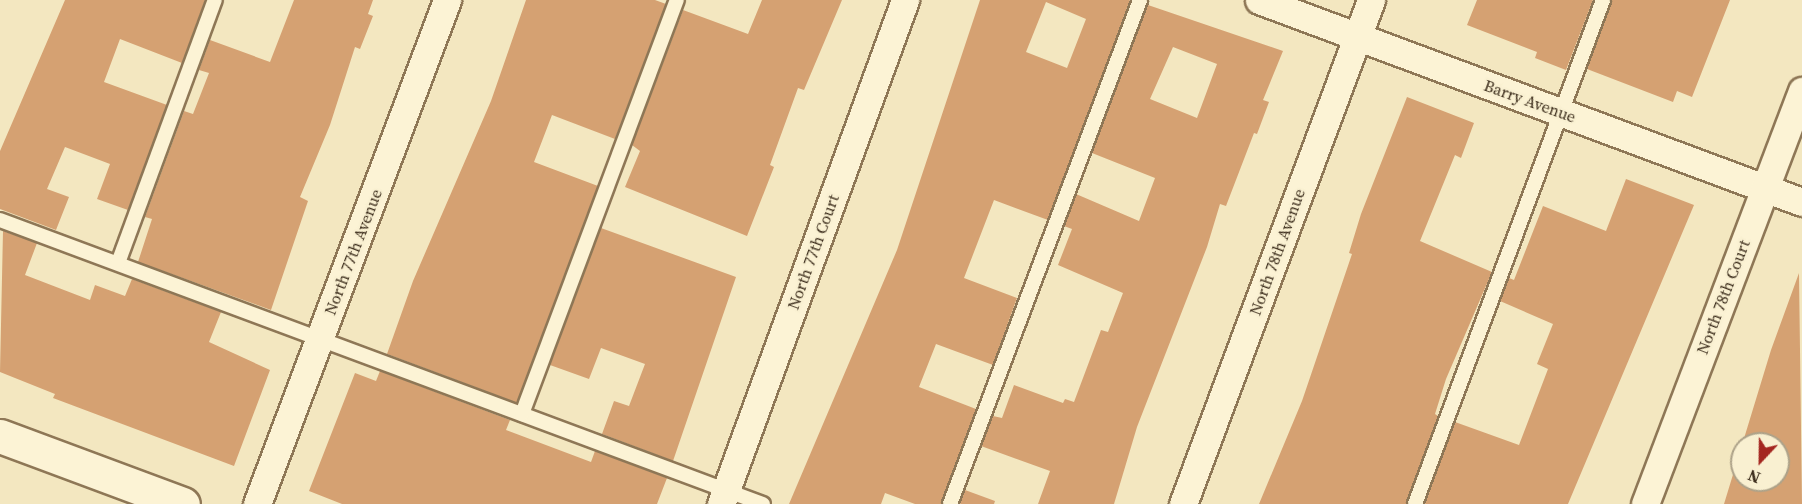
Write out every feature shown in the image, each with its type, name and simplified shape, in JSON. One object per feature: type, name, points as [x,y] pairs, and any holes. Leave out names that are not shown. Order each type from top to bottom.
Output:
[{"type":"main road","points":[[0,436],[183,504]]},
{"type":"street","name":"North 77th Avenue","points":[[257,504],[447,0]]},
{"type":"street","name":"North 77th Court","points":[[724,497],[905,0]]},
{"type":"street","name":"Barry Avenue","points":[[1259,0],[1802,202]]},
{"type":"street","name":"North 78th Avenue","points":[[1183,504],[1371,0]]},
{"type":"street","name":"North 78th Court","points":[[1645,504],[1802,91]]},
{"type":"lane","points":[[118,263],[215,0]]},
{"type":"lane","points":[[522,414],[677,0]]},
{"type":"lane","points":[[950,504],[1140,0]]},
{"type":"lane","points":[[1415,504],[1603,0]]},
{"type":"lane","points":[[0,220],[522,414],[724,497],[763,504]]},
{"type":"building","points":[[65,0],[205,0],[182,63],[120,39],[104,82],[167,105],[128,210],[97,199],[110,164],[65,147],[47,189],[69,197],[56,230],[0,209],[0,151]]},
{"type":"building","points":[[294,0],[373,0],[368,14],[373,16],[360,49],[355,47],[330,125],[300,197],[308,201],[271,310],[138,262],[152,219],[145,217],[184,111],[193,114],[209,73],[199,70],[210,40],[270,62]]},
{"type":"building","points":[[526,0],[655,0],[666,4],[615,139],[552,115],[534,162],[598,186],[517,403],[387,354],[413,281],[491,101]]},
{"type":"building","points":[[762,0],[842,0],[804,90],[798,88],[770,165],[774,167],[747,236],[625,187],[640,151],[632,145],[683,10],[748,34]]},
{"type":"building","points":[[980,0],[1130,0],[1048,220],[994,200],[964,278],[1017,298],[993,365],[936,344],[919,387],[976,409],[941,504],[915,504],[885,493],[881,504],[789,504],[897,250]],"holes":[[[1046,2],[1086,19],[1067,68],[1026,52]]]},
{"type":"building","points":[[1477,0],[1593,0],[1566,70],[1535,58],[1537,52],[1467,25]]},
{"type":"building","points":[[1612,0],[1730,0],[1692,97],[1677,91],[1673,102],[1587,69]]},
{"type":"building","points":[[1148,5],[1283,51],[1263,100],[1269,102],[1257,134],[1254,133],[1226,206],[1220,204],[1207,247],[1137,427],[1114,504],[1038,504],[1050,471],[981,446],[993,416],[1002,418],[1014,385],[1063,403],[1065,399],[1074,402],[1101,330],[1108,332],[1123,293],[1058,265],[1072,229],[1064,226],[1076,194],[1139,221],[1155,178],[1092,153]],"holes":[[[1173,47],[1217,64],[1197,118],[1150,99]]]},
{"type":"building","points":[[1407,97],[1474,123],[1461,158],[1455,155],[1420,241],[1492,272],[1446,379],[1435,414],[1438,416],[1406,504],[1259,504],[1302,401],[1352,254],[1349,253],[1361,214]]},
{"type":"building","points":[[1626,179],[1694,205],[1568,504],[1425,504],[1455,422],[1519,445],[1548,369],[1537,364],[1553,324],[1500,301],[1509,278],[1514,280],[1543,206],[1606,231]]},
{"type":"building","points":[[601,228],[736,277],[673,461],[602,434],[614,401],[629,406],[645,364],[601,348],[589,379],[550,365]]},
{"type":"building","points":[[3,231],[37,243],[25,275],[90,300],[95,285],[125,296],[132,279],[221,312],[209,342],[270,370],[234,466],[53,398],[55,394],[0,372]]},
{"type":"building","points":[[1799,273],[1802,504],[1724,504],[1730,484],[1730,492],[1790,492],[1790,432],[1746,432],[1771,350]]},
{"type":"building","points":[[380,371],[510,420],[506,430],[591,462],[595,451],[667,478],[657,504],[342,504],[309,491],[355,373],[376,381]]},
{"type":"building","points":[[965,490],[995,501],[994,504],[960,504]]}]
